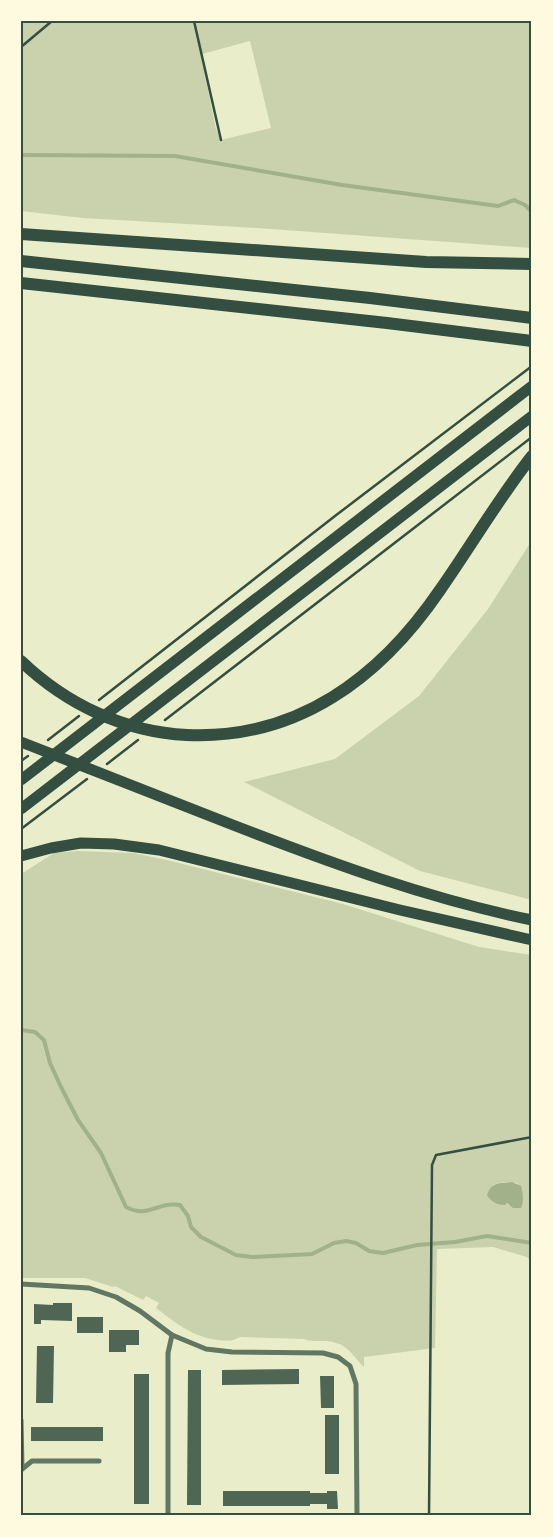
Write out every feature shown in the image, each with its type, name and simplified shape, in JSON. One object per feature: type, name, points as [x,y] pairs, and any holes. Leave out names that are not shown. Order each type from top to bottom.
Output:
[{"type":"highway","points":[[21,234],[426,262],[532,264]]},
{"type":"highway","points":[[21,261],[370,298],[532,318]]},
{"type":"highway","points":[[21,283],[387,323],[530,341]]},
{"type":"highway","points":[[21,780],[532,386]]},
{"type":"highway","points":[[21,809],[532,416]]},
{"type":"highway","points":[[21,661],[51,687],[79,704],[115,720],[149,730],[193,735],[232,733],[279,723],[304,714],[332,699],[365,675],[390,652],[439,592],[500,499],[532,456]]},
{"type":"highway","points":[[21,742],[372,877],[487,911],[532,920]]},
{"type":"highway","points":[[21,856],[81,843],[114,844],[158,850],[400,910],[532,940]]},
{"type":"street","points":[[21,1284],[89,1288],[116,1297],[140,1311],[172,1335],[206,1349],[232,1352],[323,1353],[338,1357],[350,1366],[356,1384],[357,1516]]},
{"type":"street","points":[[168,1516],[168,1353],[172,1335]]},
{"type":"street","points":[[21,1420],[22,1469]]},
{"type":"street","points":[[22,1469],[32,1461],[99,1461]]},
{"type":"path","points":[[21,47],[52,21]]},
{"type":"path","points":[[194,21],[222,140]]},
{"type":"path","points":[[99,700],[335,516],[532,366]]},
{"type":"path","points":[[161,723],[532,437]]},
{"type":"path","points":[[45,743],[84,713]]},
{"type":"path","points":[[106,764],[145,735]]},
{"type":"path","points":[[21,761],[29,755]]},
{"type":"path","points":[[21,829],[91,776]]},
{"type":"path","points":[[429,1516],[432,1164],[436,1155],[532,1137]]},
{"type":"shaded area","points":[[21,21],[532,21],[532,248],[257,228],[83,218],[21,211]],"holes":[[[198,41],[202,54],[250,41],[271,128],[221,140],[216,129]]]},
{"type":"shaded area","points":[[532,540],[532,900],[420,871],[244,782],[335,759],[419,696],[488,609]]},
{"type":"shaded area","points":[[78,851],[133,853],[167,860],[343,904],[479,947],[532,955],[532,1262],[527,1257],[493,1247],[437,1249],[435,1348],[364,1357],[364,1367],[345,1347],[332,1342],[240,1337],[229,1341],[218,1340],[192,1333],[156,1308],[159,1303],[146,1296],[143,1300],[115,1286],[85,1278],[21,1278],[21,874],[54,853]],"holes":[[[503,1182],[517,1183],[522,1190],[522,1204],[511,1206],[488,1192],[493,1185]]]},
{"type":"shaded area","points":[[512,1182],[521,1186],[523,1203],[521,1208],[513,1208],[507,1203],[505,1205],[497,1204],[487,1195],[494,1185]]},
{"type":"building","points":[[53,1303],[72,1303],[72,1321],[41,1320],[41,1324],[34,1324],[34,1304],[53,1305]]},
{"type":"building","points":[[77,1317],[103,1317],[103,1333],[77,1333]]},
{"type":"building","points":[[109,1330],[139,1330],[139,1345],[126,1345],[126,1352],[109,1352]]},
{"type":"building","points":[[37,1346],[54,1346],[53,1403],[36,1403]]},
{"type":"building","points":[[299,1369],[299,1384],[222,1385],[222,1370]]},
{"type":"building","points":[[188,1370],[201,1370],[201,1505],[187,1505]]},
{"type":"building","points":[[134,1374],[149,1374],[149,1504],[134,1504]]},
{"type":"building","points":[[320,1376],[334,1376],[334,1408],[321,1408]]},
{"type":"building","points":[[325,1415],[339,1415],[339,1474],[325,1474]]},
{"type":"building","points":[[31,1427],[103,1427],[103,1441],[31,1441]]},
{"type":"building","points":[[223,1491],[310,1491],[310,1493],[327,1493],[327,1491],[337,1491],[338,1509],[327,1509],[327,1504],[310,1504],[310,1506],[223,1506]]},
{"type":"waterway","points":[[21,155],[175,156],[342,185],[498,206],[514,200],[525,205],[532,212]]},
{"type":"waterway","points":[[21,1030],[35,1032],[44,1040],[50,1063],[61,1087],[78,1120],[101,1153],[126,1207],[147,1211],[165,1205],[180,1205],[188,1216],[191,1227],[201,1237],[236,1255],[252,1257],[312,1254],[334,1243],[346,1241],[356,1243],[369,1251],[383,1253],[417,1245],[455,1242],[487,1236],[532,1243]]}]
